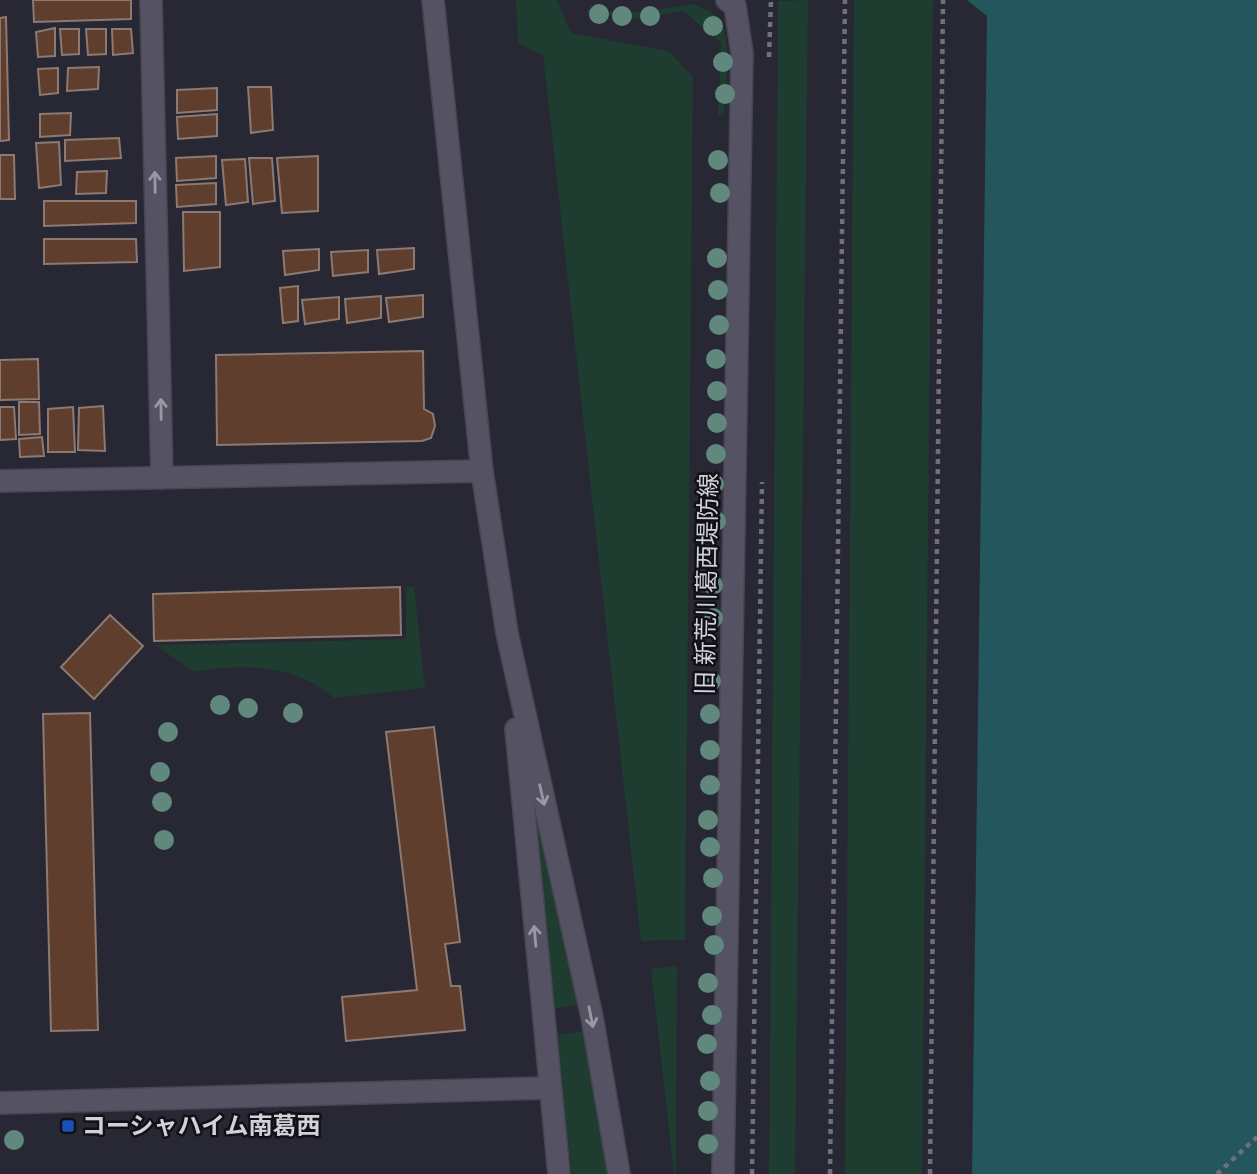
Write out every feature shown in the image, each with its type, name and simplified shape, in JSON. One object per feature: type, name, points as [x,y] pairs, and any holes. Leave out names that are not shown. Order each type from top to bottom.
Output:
[{"type":"street","points":[[151,0],[162,478]]},
{"type":"street","points":[[433,0],[482,471],[507,633],[548,1088],[559,1174]]},
{"type":"street","name":"旧 新荒川葛西堤防線","points":[[723,1174],[742,66],[735,6],[727,0]]},
{"type":"street","points":[[0,481],[482,471]]},
{"type":"street","points":[[507,633],[592,1017],[619,1174]]},
{"type":"street","points":[[0,1103],[548,1088]]},
{"type":"path","points":[[769,64],[771,0]]},
{"type":"path","points":[[830,1174],[845,0]]},
{"type":"path","points":[[930,1174],[943,0]]},
{"type":"path","points":[[752,1174],[762,476]]},
{"type":"path","points":[[1217,1174],[1257,1137]]},
{"type":"shaded area","points":[[516,0],[557,0],[571,33],[669,51],[693,77],[685,940],[641,941],[543,55],[518,44]]},
{"type":"shaded area","points":[[808,0],[795,1174],[769,1174],[778,1]]},
{"type":"shaded area","points":[[854,0],[933,0],[922,1174],[845,1174]]},
{"type":"shaded area","points":[[967,0],[1257,0],[1257,1174],[972,1174],[987,16]]},
{"type":"shaded area","points":[[693,4],[717,17],[722,26],[727,50],[724,115],[718,115],[721,43],[683,11],[641,19],[586,13],[588,9],[629,12]]},
{"type":"shaded area","points":[[406,587],[414,587],[425,688],[334,698],[303,678],[285,672],[231,667],[194,672],[155,645],[406,639]]},
{"type":"shaded area","points":[[532,794],[578,1005],[552,1009]]},
{"type":"shaded area","points":[[677,966],[676,1174],[674,1174],[651,969]]},
{"type":"shaded area","points":[[585,1031],[608,1174],[572,1174],[555,1035]]},
{"type":"building","points":[[33,0],[131,0],[131,19],[34,22]]},
{"type":"building","points":[[6,17],[9,140],[0,141],[0,18]]},
{"type":"building","points":[[55,28],[55,56],[38,57],[36,32]]},
{"type":"building","points":[[60,29],[79,29],[79,54],[62,55]]},
{"type":"building","points":[[86,29],[106,29],[106,54],[88,55]]},
{"type":"building","points":[[112,29],[131,29],[133,53],[113,55]]},
{"type":"building","points":[[99,67],[98,89],[67,91],[68,68]]},
{"type":"building","points":[[58,68],[58,93],[40,95],[38,69]]},
{"type":"building","points":[[248,87],[271,87],[273,130],[251,133]]},
{"type":"building","points":[[217,88],[217,110],[177,113],[177,90]]},
{"type":"building","points":[[71,113],[70,135],[40,137],[40,114]]},
{"type":"building","points":[[217,114],[217,136],[178,139],[177,117]]},
{"type":"building","points":[[119,138],[121,158],[65,161],[65,140]]},
{"type":"building","points":[[59,142],[61,185],[39,188],[36,143]]},
{"type":"building","points":[[0,155],[14,155],[15,199],[0,199]]},
{"type":"building","points":[[216,156],[216,178],[177,181],[176,158]]},
{"type":"building","points":[[318,156],[318,211],[282,213],[277,158]]},
{"type":"building","points":[[249,158],[272,158],[275,201],[253,204]]},
{"type":"building","points":[[245,159],[248,202],[226,205],[222,160]]},
{"type":"building","points":[[107,171],[106,193],[76,194],[77,172]]},
{"type":"building","points":[[216,183],[216,204],[177,207],[176,185]]},
{"type":"building","points":[[44,201],[136,201],[136,223],[44,226]]},
{"type":"building","points":[[183,212],[220,212],[220,267],[184,271]]},
{"type":"building","points":[[44,239],[136,239],[137,262],[44,264]]},
{"type":"building","points":[[414,248],[414,269],[379,274],[377,250]]},
{"type":"building","points":[[319,249],[319,270],[285,275],[283,251]]},
{"type":"building","points":[[368,250],[368,272],[333,276],[331,252]]},
{"type":"building","points":[[298,286],[298,321],[283,323],[280,288]]},
{"type":"building","points":[[423,295],[423,317],[389,322],[386,298]]},
{"type":"building","points":[[381,296],[381,318],[347,323],[345,299]]},
{"type":"building","points":[[339,297],[339,319],[305,324],[302,300]]},
{"type":"building","points":[[423,351],[424,409],[433,414],[435,426],[431,438],[422,441],[217,445],[216,355]]},
{"type":"building","points":[[38,359],[39,399],[0,400],[0,360]]},
{"type":"building","points":[[19,402],[39,402],[40,434],[19,435]]},
{"type":"building","points":[[103,406],[105,451],[78,450],[79,408]]},
{"type":"building","points":[[0,407],[14,407],[16,439],[0,440]]},
{"type":"building","points":[[73,407],[75,452],[48,452],[48,409]]},
{"type":"building","points":[[42,437],[44,456],[20,457],[19,439]]},
{"type":"building","points":[[400,587],[401,635],[154,641],[153,594]]},
{"type":"building","points":[[110,615],[143,646],[94,699],[61,667]]},
{"type":"building","points":[[90,713],[98,1030],[51,1031],[43,714]]},
{"type":"building","points":[[434,727],[460,942],[445,944],[451,986],[460,986],[465,1030],[346,1041],[342,997],[417,990],[386,732]]},
{"type":"place","name":"コーシャハイム南葛西","points":[[68,1126]]}]
